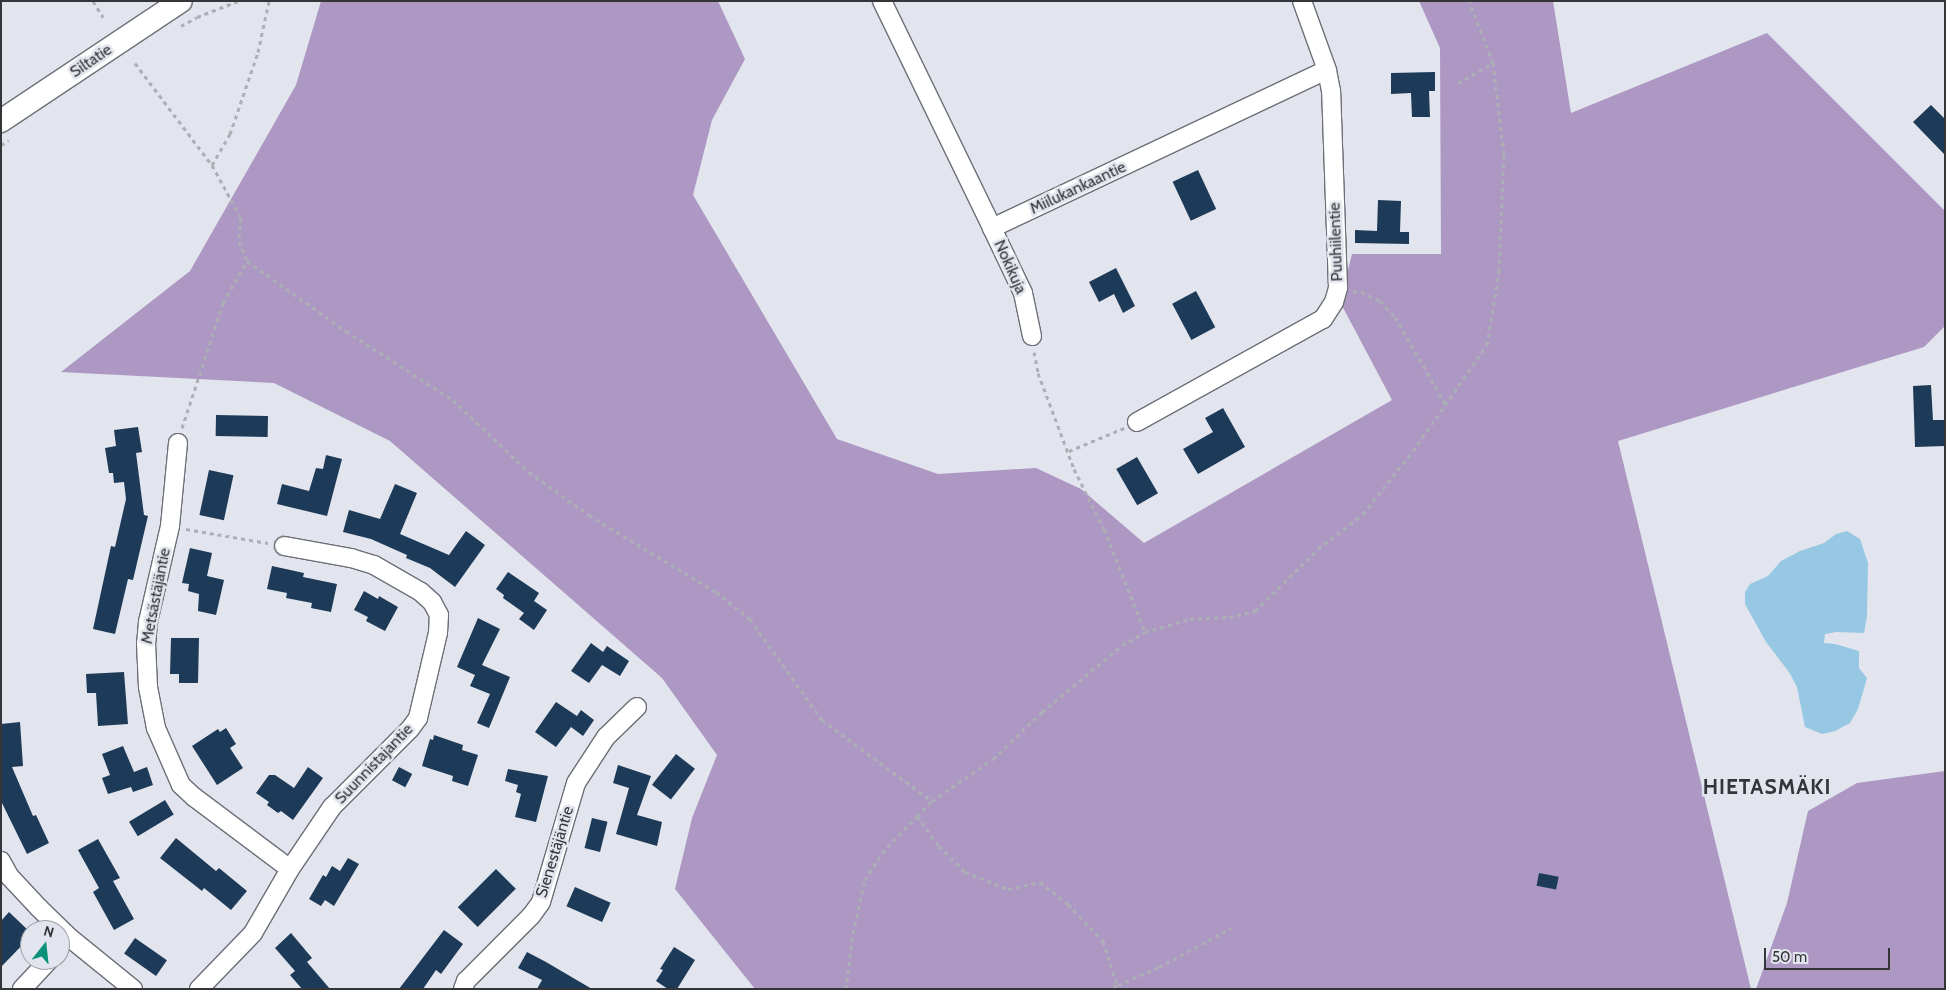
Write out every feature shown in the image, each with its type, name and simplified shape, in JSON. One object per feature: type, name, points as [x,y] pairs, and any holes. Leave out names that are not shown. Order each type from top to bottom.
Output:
[{"type":"street","name":"Siltatie","points":[[1,121],[181,1]]},
{"type":"street","points":[[882,1],[992,228]]},
{"type":"street","points":[[1302,1],[1327,70]]},
{"type":"street","name":"Miilukankaantie","points":[[992,228],[1327,70]]},
{"type":"street","name":"Puuhiilentie","points":[[1137,422],[1323,319],[1334,302],[1338,288],[1332,91],[1327,70]]},
{"type":"street","name":"Nokikuja","points":[[992,228],[1023,294],[1032,336]]},
{"type":"street","name":"Metsästäjäntie","points":[[178,443],[170,526],[148,622],[146,643],[148,687],[156,728],[181,785],[194,797],[290,869]]},
{"type":"street","name":"Suunnistajantie","points":[[199,989],[253,933],[290,869],[332,807],[410,729],[418,718],[438,633],[439,615],[432,602],[421,592],[374,566],[351,558],[284,546]]},
{"type":"street","name":"Sienestäjäntie","points":[[462,989],[466,981],[531,916],[541,902],[576,783],[606,738],[637,708]]},
{"type":"street","points":[[1,861],[10,877],[46,920]]},
{"type":"street","points":[[70,946],[133,989]]},
{"type":"street","points":[[22,989],[40,970]]},
{"type":"path","points":[[93,1],[103,17]]},
{"type":"path","points":[[212,165],[230,134],[258,52],[269,1]]},
{"type":"path","points":[[846,989],[853,933],[866,880],[882,853],[917,816],[932,801],[993,759],[1042,712],[1122,645],[1145,632],[1190,619],[1229,618],[1255,612],[1318,549],[1363,514],[1413,451],[1487,345],[1499,271],[1504,154],[1493,63],[1469,1]]},
{"type":"path","points":[[135,63],[212,165],[241,218],[239,241],[247,261],[346,331],[453,400],[529,472],[589,515],[716,592],[750,619],[822,720],[932,801]]},
{"type":"path","points":[[1458,83],[1493,63]]},
{"type":"path","points":[[178,443],[224,303],[247,261]]},
{"type":"path","points":[[1338,288],[1361,292],[1380,301],[1395,317],[1446,405]]},
{"type":"path","points":[[1032,336],[1038,373],[1069,451],[1074,469],[1104,529],[1145,632]]},
{"type":"path","points":[[1069,451],[1137,422]]},
{"type":"path","points":[[170,526],[284,546]]},
{"type":"path","points":[[917,816],[939,846],[965,872],[1008,889],[1040,882],[1068,904],[1103,941],[1118,985]]},
{"type":"path","points":[[1110,989],[1159,967],[1231,928]]},
{"type":"shaded area","points":[[321,1],[718,1],[745,59],[712,120],[693,195],[837,439],[938,474],[1036,468],[1081,489],[1144,543],[1392,400],[1340,302],[1352,254],[1441,254],[1440,48],[1419,1],[1553,1],[1571,113],[1767,33],[1945,211],[1945,326],[1924,347],[1618,441],[1751,989],[755,989],[675,889],[692,818],[717,755],[662,678],[390,441],[274,383],[61,372],[190,271],[296,85]]},
{"type":"shaded area","points":[[1945,771],[1945,989],[1756,989],[1787,903],[1808,811],[1857,783]]},
{"type":"water","points":[[1847,531],[1860,539],[1868,563],[1867,616],[1864,633],[1836,632],[1825,634],[1824,643],[1859,651],[1859,668],[1867,678],[1858,709],[1850,723],[1835,731],[1822,734],[1805,727],[1797,687],[1789,672],[1766,642],[1745,604],[1745,592],[1750,584],[1768,576],[1781,561],[1800,551],[1824,543],[1836,534]]},
{"type":"building","points":[[1435,72],[1435,91],[1429,91],[1430,117],[1412,117],[1411,93],[1391,94],[1391,73]]},
{"type":"building","points":[[1931,105],[1945,119],[1945,155],[1913,122]]},
{"type":"building","points":[[1198,170],[1216,209],[1191,221],[1173,182]]},
{"type":"building","points":[[1378,200],[1401,201],[1400,232],[1409,232],[1409,244],[1355,243],[1355,230],[1377,231]]},
{"type":"building","points":[[1116,268],[1135,306],[1123,313],[1114,294],[1099,302],[1089,282]]},
{"type":"building","points":[[1196,291],[1215,327],[1191,340],[1172,304]]},
{"type":"building","points":[[1931,385],[1933,420],[1945,420],[1945,446],[1915,447],[1913,386]]},
{"type":"building","points":[[1223,408],[1245,447],[1198,474],[1183,449],[1213,432],[1205,418]]},
{"type":"building","points":[[216,415],[268,416],[268,437],[216,436]]},
{"type":"building","points":[[138,427],[142,452],[136,453],[144,515],[148,516],[133,580],[128,579],[115,634],[93,629],[111,546],[115,547],[126,499],[124,482],[114,483],[113,473],[109,473],[105,448],[116,446],[114,430]]},
{"type":"building","points":[[326,455],[342,459],[327,516],[277,504],[282,484],[309,491],[316,468],[323,469]]},
{"type":"building","points":[[1137,457],[1158,493],[1137,505],[1116,469]]},
{"type":"building","points":[[209,470],[233,475],[224,520],[199,515]]},
{"type":"building","points":[[395,484],[417,493],[400,534],[449,555],[466,531],[485,545],[455,587],[430,568],[406,558],[407,555],[371,539],[343,532],[349,510],[380,519]]},
{"type":"building","points":[[190,548],[212,553],[207,576],[224,580],[216,615],[198,611],[199,594],[188,591],[189,584],[182,583]]},
{"type":"building","points":[[272,566],[304,573],[303,577],[337,584],[331,612],[311,608],[312,603],[286,598],[287,593],[267,589]]},
{"type":"building","points":[[508,572],[539,593],[534,601],[547,610],[534,630],[519,619],[524,613],[503,598],[504,595],[496,589]]},
{"type":"building","points":[[364,591],[378,599],[379,596],[398,607],[385,631],[366,621],[368,617],[354,610]]},
{"type":"building","points":[[478,618],[500,629],[482,665],[510,677],[489,728],[477,723],[490,694],[470,686],[475,675],[457,667]]},
{"type":"building","points":[[171,638],[199,638],[198,683],[179,683],[179,674],[170,674]]},
{"type":"building","points":[[591,643],[603,652],[607,646],[629,661],[620,676],[602,665],[589,683],[571,671]]},
{"type":"building","points":[[124,672],[128,724],[98,726],[96,693],[87,693],[86,674]]},
{"type":"building","points":[[556,702],[577,716],[581,710],[594,720],[583,736],[571,727],[556,747],[535,732]]},
{"type":"building","points":[[20,722],[23,766],[12,767],[33,816],[36,815],[49,843],[27,854],[1,801],[1,724]]},
{"type":"building","points":[[226,728],[236,744],[230,748],[243,768],[217,785],[192,746],[218,729],[220,732]]},
{"type":"building","points":[[434,735],[463,745],[462,750],[478,755],[468,786],[452,781],[453,776],[422,766],[430,739],[433,740]]},
{"type":"building","points":[[123,746],[134,772],[147,767],[153,785],[133,792],[131,787],[108,794],[102,778],[110,775],[102,754]]},
{"type":"building","points":[[676,754],[695,769],[671,800],[652,785]]},
{"type":"building","points":[[618,765],[651,776],[637,815],[662,822],[657,846],[616,834],[629,788],[613,783]]},
{"type":"building","points":[[308,767],[323,778],[293,820],[281,811],[278,813],[267,805],[269,802],[256,793],[269,775],[275,775],[294,788]]},
{"type":"building","points":[[399,767],[412,774],[405,787],[392,780]]},
{"type":"building","points":[[508,769],[548,776],[536,822],[515,817],[521,794],[516,792],[518,785],[505,781]]},
{"type":"building","points":[[165,800],[174,815],[138,836],[129,822]]},
{"type":"building","points":[[592,818],[608,822],[600,852],[585,848]]},
{"type":"building","points":[[176,838],[216,871],[219,868],[247,891],[231,910],[204,888],[202,891],[160,858]]},
{"type":"building","points":[[98,839],[120,878],[113,881],[134,919],[114,930],[93,892],[99,888],[78,850]]},
{"type":"building","points":[[348,858],[359,864],[334,906],[325,900],[321,906],[309,899],[323,875],[326,877],[332,866],[340,871]]},
{"type":"building","points":[[496,869],[516,889],[478,927],[458,907]]},
{"type":"building","points":[[1539,873],[1559,877],[1556,890],[1537,886]]},
{"type":"building","points":[[575,887],[611,903],[602,922],[566,906]]},
{"type":"building","points":[[9,912],[20,922],[20,947],[1,967],[1,921]]},
{"type":"building","points":[[444,930],[463,944],[441,974],[436,970],[423,989],[399,989]]},
{"type":"building","points":[[291,933],[312,958],[307,962],[330,989],[302,989],[290,975],[295,971],[275,948]]},
{"type":"building","points":[[135,938],[167,960],[156,976],[124,954]]},
{"type":"building","points":[[674,947],[695,960],[677,989],[668,989],[656,981],[663,970],[660,969]]},
{"type":"building","points":[[527,952],[592,989],[537,989],[542,980],[518,968]]},
{"type":"district","name":"HIETASMÄKI","points":[[1767,787]]}]
